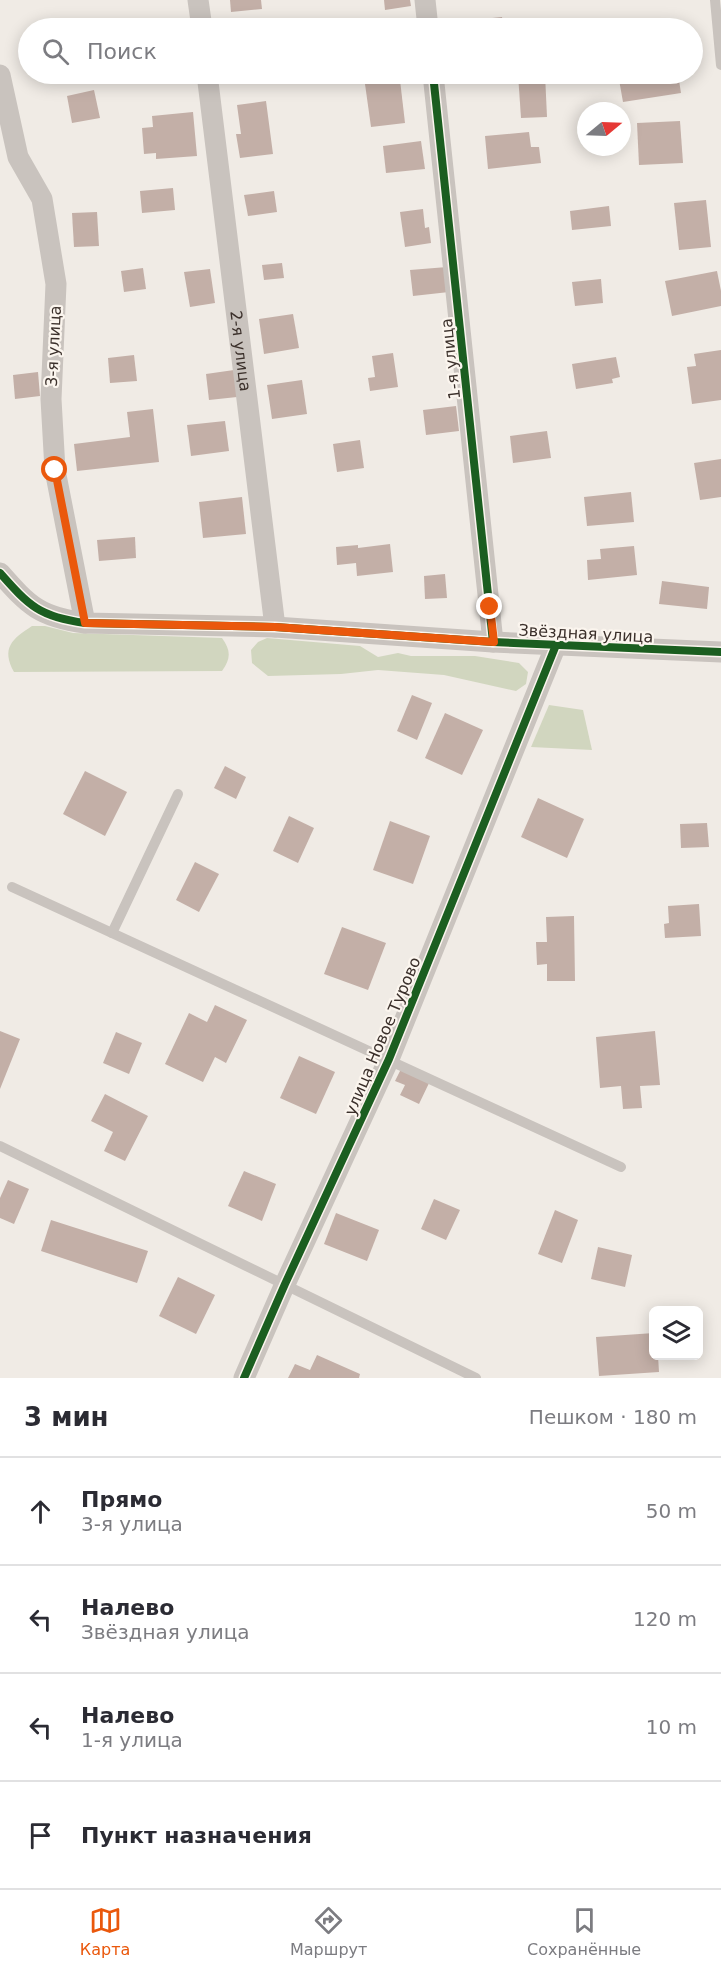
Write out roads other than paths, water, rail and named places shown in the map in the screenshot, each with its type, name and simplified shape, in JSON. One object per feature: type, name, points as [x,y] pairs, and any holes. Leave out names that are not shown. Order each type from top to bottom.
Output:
[{"type":"street","points":[[198,0],[201,18]]},
{"type":"street","points":[[425,0],[427,18]]},
{"type":"street","name":"3-я улица","points":[[0,75],[18,157],[42,199],[56,284],[51,399],[55,470],[85,623]]},
{"type":"street","name":"2-я улица","points":[[208,84],[275,627]]},
{"type":"street","name":"1-я улица","points":[[434,84],[494,642]]},
{"type":"street","name":"Звёздная улица","points":[[0,573],[36,610],[59,620],[85,623],[275,627],[494,642],[721,652]]},
{"type":"street","name":"улица Новое Турово","points":[[244,1378],[389,1059],[556,645]]},
{"type":"lane","points":[[715,0],[721,65]]},
{"type":"lane","points":[[112,933],[178,794]]},
{"type":"lane","points":[[12,887],[621,1167]]},
{"type":"lane","points":[[0,1146],[476,1378]]}]
